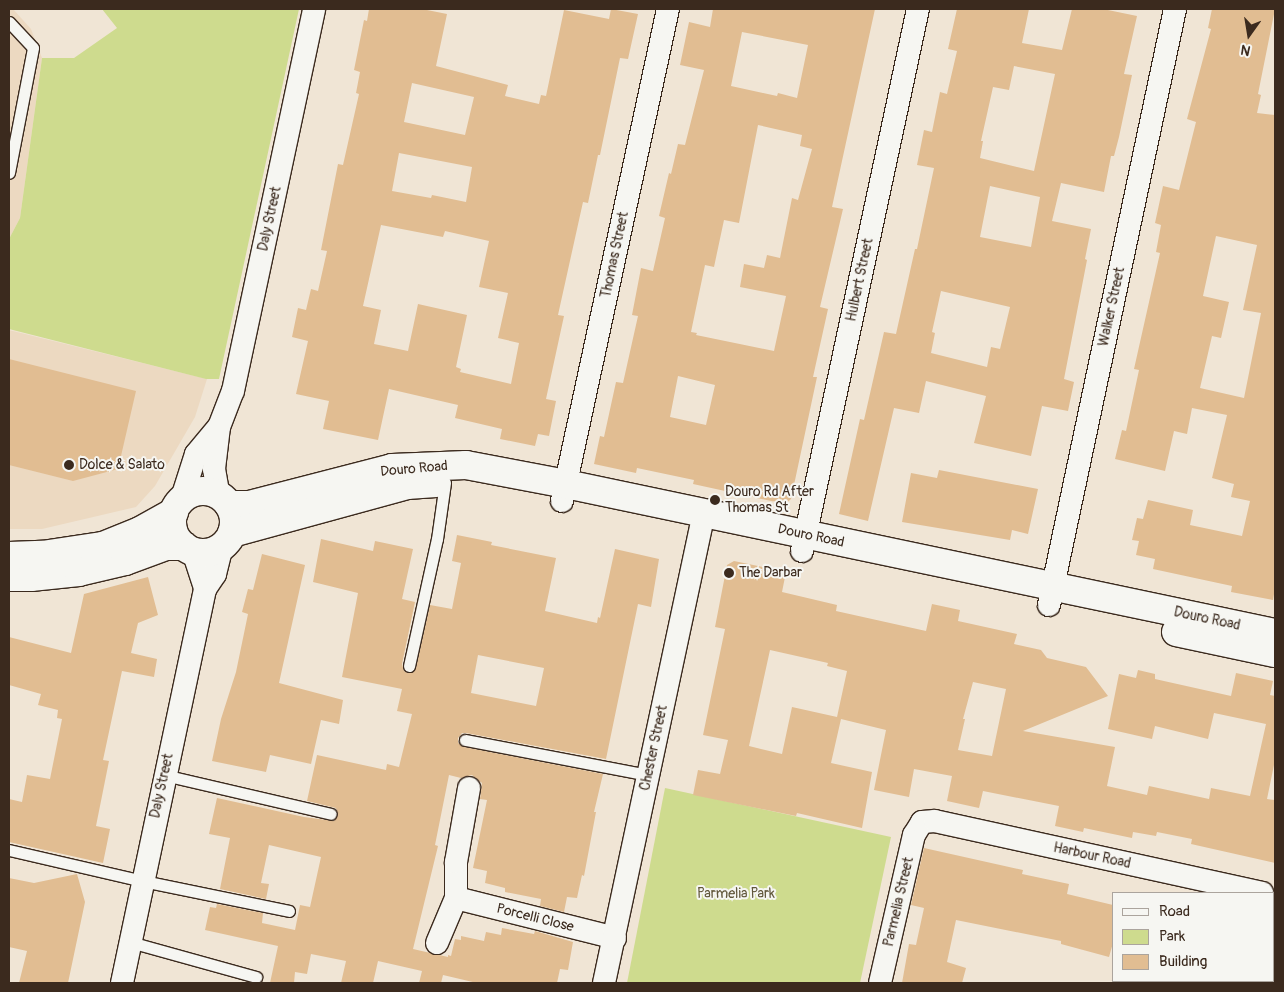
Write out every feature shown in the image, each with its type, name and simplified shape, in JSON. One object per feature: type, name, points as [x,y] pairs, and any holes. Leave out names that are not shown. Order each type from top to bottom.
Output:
[{"type":"street","name":"Daly Street","points":[[224,500],[214,469],[219,427],[236,376],[314,9]]},
{"type":"street","name":"Thomas Street","points":[[564,493],[668,9]]},
{"type":"street","name":"Hulbert Street","points":[[804,543],[918,9]]},
{"type":"street","name":"Walker Street","points":[[1051,596],[1175,9]]},
{"type":"street","name":"Daly Street","points":[[177,506],[196,454],[219,427]]},
{"type":"street","name":"Douro Road","points":[[224,500],[250,505],[392,468],[466,465],[564,493],[1051,596],[1275,653]]},
{"type":"street","name":"Douro Road","points":[[227,540],[407,485],[445,483],[564,493]]},
{"type":"street","points":[[9,556],[42,555],[103,546],[140,532],[177,506],[189,494],[199,492],[224,500],[234,523],[227,540],[204,553],[166,546],[125,561],[79,572],[31,577],[9,576]]},
{"type":"street","points":[[177,506],[174,531],[189,549]]},
{"type":"street","name":"Chester Street","points":[[604,983],[702,521]]},
{"type":"street","name":"Daly Street","points":[[122,983],[204,589],[215,574],[227,540]]},
{"type":"street","name":"Daly Street","points":[[189,549],[204,589]]},
{"type":"street","name":"Douro Road","points":[[1051,596],[1275,633]]},
{"type":"street","points":[[437,943],[456,898],[456,862],[469,788]]},
{"type":"street","name":"Harbour Road","points":[[922,822],[935,821],[1257,892]]},
{"type":"street","name":"Parmelia Street","points":[[880,983],[914,835],[922,822]]},
{"type":"street","name":"Porcelli Close","points":[[456,898],[614,938]]},
{"type":"lane","points":[[9,22],[33,48],[9,173]]},
{"type":"lane","points":[[409,666],[436,539],[445,483]]},
{"type":"lane","points":[[465,740],[648,775]]},
{"type":"lane","points":[[164,775],[331,814]]},
{"type":"lane","points":[[9,850],[143,881],[289,911]]},
{"type":"lane","points":[[130,942],[256,977]]},
{"type":"shaded area","points":[[9,9],[13,9],[31,29],[42,58],[20,218],[9,239]]},
{"type":"shaded area","points":[[9,330],[207,379],[195,417],[155,486],[136,507],[42,529],[9,529]]},
{"type":"green space","points":[[102,9],[299,9],[219,379],[206,379],[9,329],[9,239],[20,218],[42,58],[74,58],[117,28]]},
{"type":"green space","name":"Parmelia Park","points":[[665,788],[891,837],[860,983],[627,983]]},
{"type":"building","points":[[369,9],[422,9],[447,14],[436,66],[508,85],[505,96],[539,104],[541,95],[546,96],[564,10],[609,19],[611,9],[638,14],[628,59],[620,58],[600,155],[598,155],[588,203],[583,202],[558,315],[564,316],[546,399],[556,401],[549,436],[538,434],[535,446],[500,439],[502,429],[455,418],[458,405],[389,389],[378,440],[323,429],[329,401],[296,394],[308,341],[292,337],[298,308],[306,310],[311,289],[318,291],[327,251],[321,250],[338,164],[343,165],[359,94],[356,93],[360,72],[354,70],[364,20],[367,21]],"holes":[[[412,83],[474,97],[465,135],[404,122]],[[399,153],[472,167],[466,202],[432,195],[431,198],[392,191]],[[381,225],[443,237],[445,231],[489,241],[479,287],[508,293],[498,338],[519,343],[511,384],[460,372],[461,369],[456,367],[467,315],[418,304],[408,351],[374,344],[381,310],[363,306]]]},
{"type":"building","points":[[713,9],[875,9],[832,207],[843,209],[820,307],[828,309],[813,377],[817,377],[791,499],[785,504],[693,484],[694,480],[637,468],[636,473],[594,464],[600,436],[604,437],[616,382],[623,383],[638,316],[632,315],[641,268],[653,271],[665,218],[659,216],[669,173],[671,174],[678,144],[685,145],[704,70],[680,65],[689,22],[710,27]],"holes":[[[742,32],[808,45],[797,98],[778,93],[777,96],[731,86]],[[758,125],[802,135],[800,146],[812,149],[798,200],[792,198],[780,258],[767,255],[764,268],[744,264],[740,287],[786,296],[774,351],[696,335],[697,333],[691,332],[705,265],[714,267],[724,220],[739,223]],[[678,376],[715,385],[706,425],[670,417]]]},
{"type":"building","points":[[957,9],[1029,9],[1022,43],[1062,50],[1072,9],[1103,9],[1137,16],[1124,74],[1132,75],[1119,137],[1114,156],[1111,156],[1104,192],[1061,183],[1052,221],[1091,229],[1085,259],[1087,260],[1064,379],[1074,382],[1068,411],[1042,406],[1031,456],[974,443],[986,396],[926,381],[919,413],[894,408],[868,521],[839,514],[860,419],[864,420],[884,332],[896,334],[915,249],[917,249],[934,168],[917,165],[924,130],[932,132],[940,92],[947,94],[957,51],[948,49]],"holes":[[[1014,66],[1055,74],[1034,171],[980,158],[983,141],[981,141],[993,87],[1009,90]],[[990,186],[1040,197],[1031,247],[980,237]],[[941,291],[1010,307],[1000,349],[991,347],[987,367],[931,353],[935,333],[932,332]]]},
{"type":"building","points":[[1212,9],[1275,9],[1258,94],[1261,95],[1257,113],[1275,115],[1275,588],[1273,600],[1231,592],[1232,586],[1153,569],[1155,559],[1136,555],[1139,541],[1132,540],[1137,518],[1143,519],[1148,500],[1193,510],[1190,525],[1242,536],[1250,501],[1231,497],[1234,484],[1212,478],[1227,415],[1192,408],[1187,434],[1174,431],[1165,471],[1115,459],[1122,430],[1126,431],[1139,370],[1134,369],[1160,253],[1156,252],[1161,225],[1155,223],[1163,186],[1179,190],[1196,122],[1187,119],[1211,29],[1208,28]],"holes":[[[1216,236],[1257,245],[1243,310],[1261,313],[1244,398],[1200,388],[1212,336],[1221,338],[1229,302],[1203,296]]]},
{"type":"building","points":[[9,359],[136,391],[118,469],[73,481],[9,465]]},
{"type":"building","points":[[939,470],[1038,489],[1028,534],[1012,530],[1010,540],[902,522],[911,473],[937,478]]},
{"type":"building","points":[[457,535],[492,542],[491,545],[556,558],[545,611],[597,623],[598,617],[600,618],[615,549],[659,559],[651,607],[638,604],[606,759],[466,733],[462,733],[458,738],[458,743],[464,747],[603,774],[594,812],[596,812],[584,876],[582,875],[577,898],[567,897],[564,912],[540,906],[541,899],[505,892],[505,888],[485,883],[487,871],[473,868],[487,800],[480,799],[482,783],[472,775],[461,778],[449,775],[435,845],[438,846],[413,949],[448,957],[448,955],[451,956],[455,939],[461,940],[461,936],[484,941],[486,932],[501,935],[502,928],[534,934],[535,931],[573,942],[568,970],[560,969],[557,983],[477,983],[443,975],[441,983],[419,983],[422,971],[378,961],[373,983],[341,983],[346,961],[311,954],[307,974],[295,972],[294,983],[270,983],[278,946],[205,930],[210,907],[216,908],[217,904],[263,913],[262,923],[295,930],[300,905],[310,907],[321,857],[269,845],[261,883],[269,884],[266,899],[220,889],[230,838],[209,834],[217,798],[304,817],[334,821],[338,815],[336,808],[307,801],[317,755],[386,770],[387,764],[399,767],[412,714],[397,711],[402,689],[342,677],[358,593],[313,582],[321,539],[373,551],[375,541],[413,549],[402,599],[415,602],[402,664],[404,671],[408,673],[416,668],[430,605],[452,609],[461,563],[452,561]],"holes":[[[478,655],[544,668],[536,706],[471,693]]]},
{"type":"building","points":[[262,554],[305,565],[279,683],[343,700],[339,724],[321,720],[311,764],[270,755],[266,772],[212,761],[221,719],[236,672],[248,614],[242,612],[248,589],[253,590]]},
{"type":"building","points":[[734,561],[786,572],[782,592],[837,605],[836,611],[926,631],[932,604],[960,610],[958,621],[1017,634],[1014,644],[1041,650],[1047,658],[1086,667],[1108,696],[1023,731],[1115,747],[1107,786],[1147,795],[1149,786],[1209,799],[1211,788],[1250,796],[1266,724],[1214,713],[1208,739],[1155,726],[1152,739],[1108,729],[1119,674],[1136,678],[1138,670],[1155,674],[1155,679],[1231,696],[1236,673],[1273,681],[1270,695],[1275,696],[1275,760],[1267,799],[1275,800],[1275,863],[1191,844],[1192,839],[1157,832],[1156,836],[1133,832],[1132,838],[1084,828],[1083,832],[1055,826],[1059,806],[983,791],[979,808],[947,801],[952,776],[914,769],[909,797],[874,790],[886,730],[841,719],[831,763],[872,772],[862,828],[797,813],[796,816],[693,795],[698,770],[720,774],[728,740],[703,735],[725,629],[715,627],[727,565]],"holes":[[[770,650],[828,663],[827,666],[847,671],[837,717],[792,707],[782,754],[749,746]],[[973,682],[1006,689],[992,756],[958,750],[965,719],[963,719]]]},
{"type":"building","points":[[148,577],[158,615],[138,623],[131,653],[157,659],[154,677],[122,671],[103,760],[109,761],[96,826],[110,829],[103,863],[9,842],[9,799],[22,802],[27,775],[50,779],[62,719],[57,718],[58,710],[38,705],[41,694],[9,685],[9,637],[71,653],[84,594]]},
{"type":"building","points":[[924,848],[1023,870],[1022,874],[1069,884],[1067,894],[1112,905],[1112,946],[1109,957],[1061,944],[1061,941],[956,920],[947,962],[966,968],[962,983],[902,983],[909,944],[916,945],[924,908],[911,905]]},
{"type":"building","points":[[77,874],[85,902],[68,983],[19,983],[27,951],[9,947],[9,878],[34,883]]},
{"type":"place","name":"Dolce & Salato","points":[[69,465]]},
{"type":"place","name":"Douro Rd After Thomas St","points":[[715,500]]},
{"type":"place","name":"The Darbar","points":[[729,573]]}]
